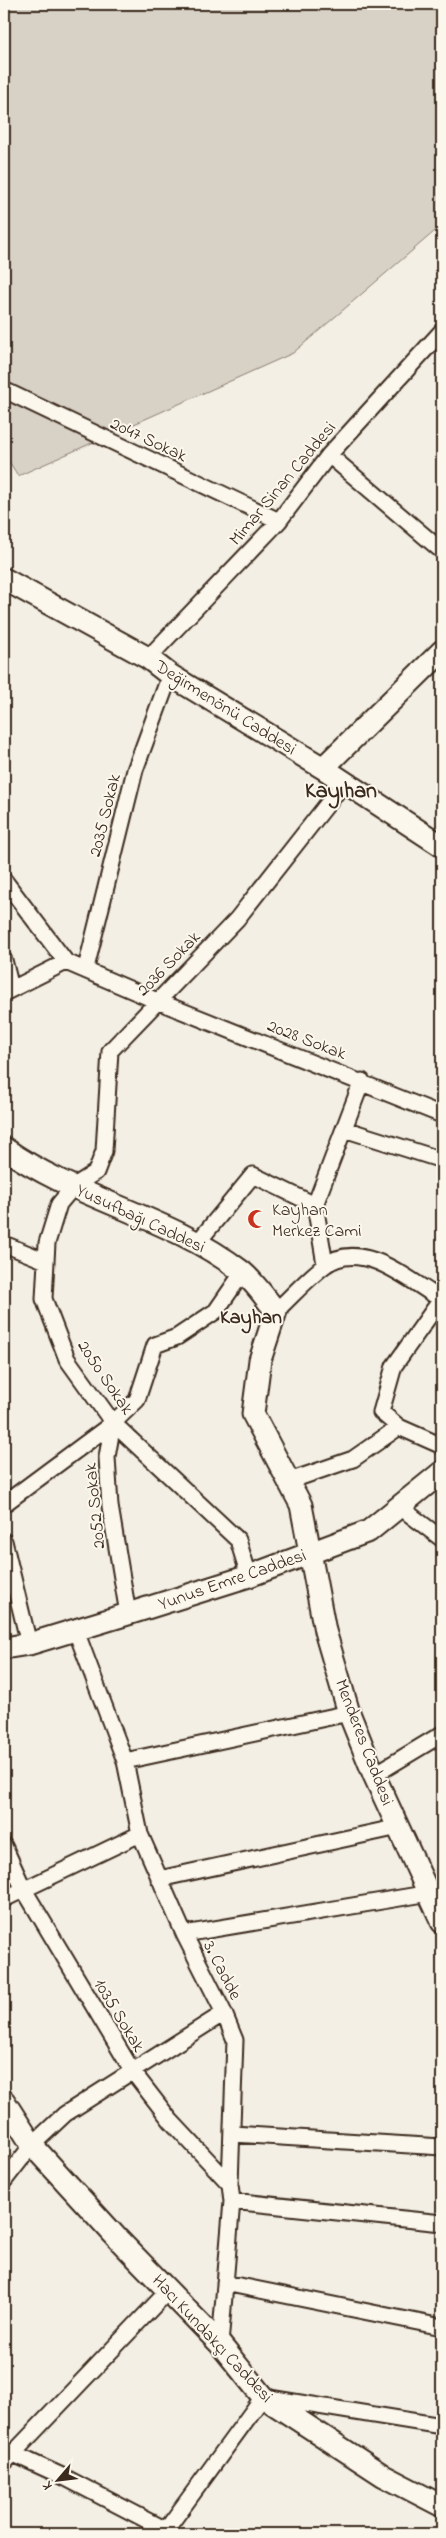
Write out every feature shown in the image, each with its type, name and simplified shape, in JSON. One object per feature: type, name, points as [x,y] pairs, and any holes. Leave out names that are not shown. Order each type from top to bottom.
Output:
[{"type":"street","name":"Mimar Sinan Caddesi","points":[[148,658],[278,521],[329,455],[442,331]]},
{"type":"street","name":"2047 Sokak","points":[[4,390],[278,521]]},
{"type":"street","points":[[329,455],[442,552]]},
{"type":"street","name":"Değirmenönü Caddesi","points":[[4,578],[148,658],[170,675],[323,768],[442,846]]},
{"type":"street","points":[[323,768],[442,651]]},
{"type":"street","name":"2035 Sokak","points":[[86,968],[135,770],[170,675]]},
{"type":"street","name":"2036 Sokak","points":[[74,1186],[96,1172],[104,1151],[110,1051],[237,919],[344,782]]},
{"type":"street","points":[[4,880],[66,962],[8,991],[4,960]]},
{"type":"street","name":"2028 Sokak","points":[[66,962],[86,968],[158,1001],[362,1081],[442,1115]]},
{"type":"street","points":[[326,1264],[316,1205],[362,1081]]},
{"type":"street","points":[[344,1129],[442,1160]]},
{"type":"street","name":"Yusufbağı Caddesi","points":[[4,1148],[20,1160],[198,1242],[243,1272],[276,1311]]},
{"type":"street","points":[[198,1242],[253,1175],[316,1205]]},
{"type":"street","name":"2050 Sokak","points":[[74,1186],[59,1204],[47,1244],[44,1299],[67,1359],[112,1423],[238,1540],[249,1576]]},
{"type":"street","points":[[4,1244],[46,1261]]},
{"type":"street","points":[[309,1554],[301,1505],[253,1414],[260,1360],[276,1311],[326,1264],[351,1254],[384,1264],[442,1299],[394,1366],[381,1412],[398,1427],[442,1446]]},
{"type":"street","points":[[4,1504],[112,1423],[137,1400],[155,1345],[177,1337],[216,1311],[243,1272]]},
{"type":"street","name":"2052 Sokak","points":[[112,1423],[107,1457],[110,1506],[128,1614]]},
{"type":"street","points":[[289,1481],[353,1458],[398,1427]]},
{"type":"street","name":"Yunus Emre Caddesi","points":[[4,1648],[29,1644],[76,1631],[249,1576],[369,1531],[400,1508],[442,1472]]},
{"type":"street","points":[[400,1508],[442,1539]]},
{"type":"street","points":[[4,1541],[29,1644]]},
{"type":"street","name":"Menderes Caddesi","points":[[309,1554],[325,1631],[349,1713],[374,1775],[435,1892],[442,1922]]},
{"type":"street","name":"3. Cadde","points":[[76,1631],[125,1761],[140,1834],[184,1934],[224,2013],[235,2040],[230,2184],[232,2201],[220,2344]]},
{"type":"street","points":[[125,1761],[349,1713]]},
{"type":"street","points":[[374,1775],[442,1734]]},
{"type":"street","points":[[159,1879],[399,1826]]},
{"type":"street","points":[[4,1899],[23,1888],[140,1834]]},
{"type":"street","name":"1035 Sokak","points":[[4,1846],[23,1888],[133,2072],[171,2121],[230,2184]]},
{"type":"street","points":[[184,1934],[435,1892]]},
{"type":"street","points":[[4,2181],[32,2145],[65,2114],[224,2013]]},
{"type":"street","name":"Hacı Kundakçı Caddesi","points":[[4,2102],[32,2145],[220,2344],[264,2397],[384,2476],[442,2506]]},
{"type":"street","points":[[233,2134],[442,2147]]},
{"type":"street","points":[[232,2201],[442,2223]]},
{"type":"street","points":[[225,2283],[442,2328]]},
{"type":"street","points":[[168,2291],[7,2455],[164,2533],[264,2397],[442,2426]]},
{"type":"shaded area","points":[[4,4],[442,4],[442,225],[293,353],[18,476],[4,453]]},
{"type":"place","name":"Kayhan Merkez Cami","points":[[257,1219]]},
{"type":"district","name":"Kayıhan","points":[[341,789]]},
{"type":"district","name":"Kayhan","points":[[251,1316]]}]
